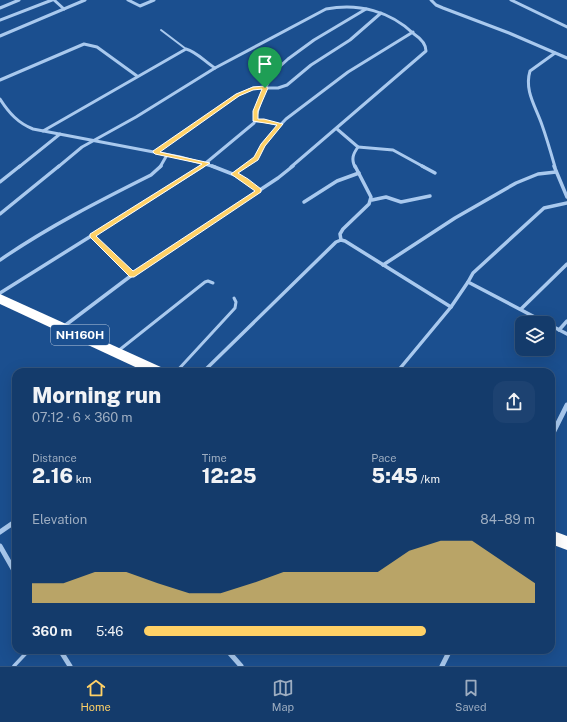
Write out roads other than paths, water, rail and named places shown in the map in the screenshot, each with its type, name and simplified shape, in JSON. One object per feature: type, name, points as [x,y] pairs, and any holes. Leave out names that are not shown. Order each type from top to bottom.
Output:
[{"type":"highway","name":"NH160H","points":[[0,299],[151,368]]},
{"type":"highway","points":[[555,538],[567,543]]},
{"type":"street","points":[[0,8],[20,0]]},
{"type":"street","points":[[0,20],[53,0],[64,9]]},
{"type":"street","points":[[0,36],[85,0]]},
{"type":"street","points":[[128,0],[140,6],[154,0]]},
{"type":"street","points":[[431,0],[436,5],[443,8],[497,28],[567,58]]},
{"type":"street","points":[[511,0],[567,27]]},
{"type":"street","points":[[0,214],[46,175],[93,140],[136,117],[215,68],[333,6],[349,6],[381,12],[398,20],[413,32],[426,46],[426,51],[337,129],[278,178],[132,275],[63,328]]},
{"type":"street","points":[[256,121],[256,111],[271,77],[294,55],[333,28],[366,9]]},
{"type":"street","points":[[155,152],[238,95],[253,88],[278,88],[287,85],[311,65],[350,40],[381,12]]},
{"type":"street","points":[[234,174],[256,158],[263,145],[280,124],[348,72],[413,32]]},
{"type":"street","points":[[0,80],[84,44],[91,44],[97,47],[137,76]]},
{"type":"street","points":[[43,132],[137,76],[186,49],[194,51],[204,61],[215,68]]},
{"type":"street","points":[[555,52],[530,71],[528,74],[528,83],[530,97],[543,126],[556,172],[567,197]]},
{"type":"street","points":[[0,99],[5,108],[25,127],[43,132],[93,140],[207,163],[246,180],[259,191]]},
{"type":"street","points":[[0,292],[207,163],[256,121],[264,120],[280,124]]},
{"type":"street","points":[[337,129],[358,147],[393,150],[435,173]]},
{"type":"street","points":[[0,182],[60,134]]},
{"type":"street","points":[[358,147],[351,157],[372,200]]},
{"type":"street","points":[[0,260],[29,240],[68,218],[151,175],[162,165],[167,155]]},
{"type":"street","points":[[383,265],[455,218],[516,183],[538,174],[556,172]]},
{"type":"street","points":[[304,202],[329,185],[347,176],[359,173]]},
{"type":"street","points":[[340,240],[340,234],[343,229],[370,204],[372,200],[386,197],[401,202],[430,196]]},
{"type":"street","points":[[400,368],[451,307],[473,273],[537,214],[550,205],[567,202]]},
{"type":"street","points":[[92,236],[132,275]]},
{"type":"street","points":[[207,368],[336,242],[340,240],[345,241],[451,307]]},
{"type":"street","points":[[521,309],[567,264]]},
{"type":"street","points":[[468,282],[534,316]]},
{"type":"street","points":[[559,330],[567,322]]},
{"type":"street","points":[[555,328],[567,334]]},
{"type":"street","points":[[555,429],[567,405]]},
{"type":"street","points":[[0,532],[12,524]]},
{"type":"street","points":[[0,546],[12,567]]},
{"type":"street","points":[[62,654],[70,666]]},
{"type":"street","points":[[230,654],[240,666]]},
{"type":"street","points":[[442,666],[448,654]]},
{"type":"lane","points":[[161,30],[186,49]]},
{"type":"lane","points":[[117,352],[205,282],[208,281],[213,283]]},
{"type":"lane","points":[[180,368],[235,308],[236,302],[234,298]]},
{"type":"lane","points":[[14,666],[25,654]]}]
